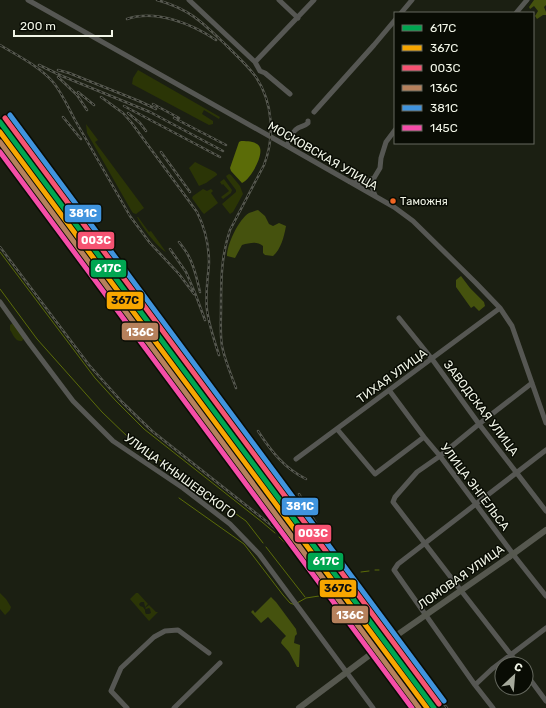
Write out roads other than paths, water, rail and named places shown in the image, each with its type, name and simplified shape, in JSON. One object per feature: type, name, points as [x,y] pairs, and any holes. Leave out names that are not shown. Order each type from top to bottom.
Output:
[{"type":"main road","name":"ЛОМОВАЯ УЛИЦА","points":[[299,708],[387,642],[546,530]]},
{"type":"street","name":"МОСКОВСКАЯ УЛИЦА","points":[[28,0],[394,207],[413,221],[500,308],[512,326],[546,423]]},
{"type":"street","points":[[189,0],[255,62],[260,71],[266,73],[290,94]]},
{"type":"street","points":[[279,0],[298,18]]},
{"type":"street","points":[[255,62],[314,0]]},
{"type":"street","points":[[402,12],[412,0]]},
{"type":"street","points":[[517,12],[527,0]]},
{"type":"street","points":[[314,112],[394,21]]},
{"type":"street","points":[[287,146],[297,129],[306,125],[308,121]]},
{"type":"street","points":[[376,198],[372,185],[380,168],[380,158],[386,142],[394,131]]},
{"type":"street","points":[[350,182],[364,182],[374,178]]},
{"type":"street","points":[[361,189],[362,183],[364,182]]},
{"type":"street","name":"УЛИЦА КНЫШЕВСКОГО","points":[[0,302],[73,401],[113,441],[183,488],[230,524],[259,554],[373,708]]},
{"type":"street","name":"ТИХАЯ УЛИЦА","points":[[296,459],[500,308]]},
{"type":"street","name":"ЗАВОДСКАЯ УЛИЦА","points":[[399,318],[432,359],[479,424],[546,511]]},
{"type":"street","points":[[512,655],[393,502],[395,497],[417,472],[440,456],[532,384]]},
{"type":"street","name":"УЛИЦА ЭНГЕЛЬСА","points":[[389,390],[424,438],[440,456],[476,504],[511,556],[546,596]]},
{"type":"street","points":[[337,429],[375,474],[424,438]]},
{"type":"street","points":[[493,708],[475,685],[394,570],[398,564],[546,450]]},
{"type":"street","points":[[475,685],[546,628]]},
{"type":"street","points":[[127,708],[111,691],[121,668],[154,637],[165,631],[178,630],[209,653]]},
{"type":"street","points":[[174,708],[220,663]]},
{"type":"street","points":[[534,685],[546,701]]},
{"type":"waterway","points":[[0,252],[95,378],[116,401],[144,429],[275,533]]},
{"type":"waterway","points":[[0,289],[37,339],[102,412],[130,439],[246,521],[263,543]]},
{"type":"waterway","points":[[179,498],[244,544],[283,595],[290,603],[295,605]]},
{"type":"waterway","points":[[279,537],[324,579],[332,594],[306,598],[297,603]]},
{"type":"waterway","points":[[266,547],[305,597]]},
{"type":"waterway","points":[[361,572],[369,571]]},
{"type":"waterway","points":[[372,640],[375,649]]},
{"type":"waterway","points":[[377,653],[417,708]]},
{"type":"railway","points":[[157,0],[187,12],[203,24],[227,46],[256,77],[262,87],[269,109],[271,132],[268,154],[264,165],[230,230],[223,259],[221,289],[221,341],[236,388]]},
{"type":"railway","points":[[127,19],[138,16],[162,17],[185,24],[216,40]]},
{"type":"railway","points":[[0,45],[35,66],[53,82],[62,95],[130,216],[150,243],[179,274],[194,294]]},
{"type":"railway","points":[[39,65],[150,112],[223,151]]},
{"type":"railway","points":[[58,70],[69,73],[156,109]]},
{"type":"railway","points":[[58,77],[77,95],[87,110]]},
{"type":"railway","points":[[78,92],[94,105]]},
{"type":"railway","points":[[101,97],[123,113],[131,122],[200,218],[206,237],[209,256],[206,304],[210,327],[219,355]]},
{"type":"railway","points":[[153,104],[179,118]]},
{"type":"railway","points":[[124,106],[220,157]]},
{"type":"railway","points":[[128,113],[140,123],[146,131]]},
{"type":"railway","points":[[63,117],[81,139]]},
{"type":"railway","points":[[174,118],[226,145]]},
{"type":"railway","points":[[161,152],[190,192]]},
{"type":"railway","points":[[179,242],[187,253],[192,264],[200,292]]},
{"type":"railway","points":[[0,247],[89,365],[122,402],[152,431],[280,532],[308,557],[332,580],[373,629]]},
{"type":"railway","points":[[170,249],[186,272],[205,320]]},
{"type":"railway","points":[[258,431],[279,458],[291,470],[306,479]]},
{"type":"railway","points":[[299,494],[352,583],[447,708]]},
{"type":"place","name":"Таможня","points":[[393,201]]}]
